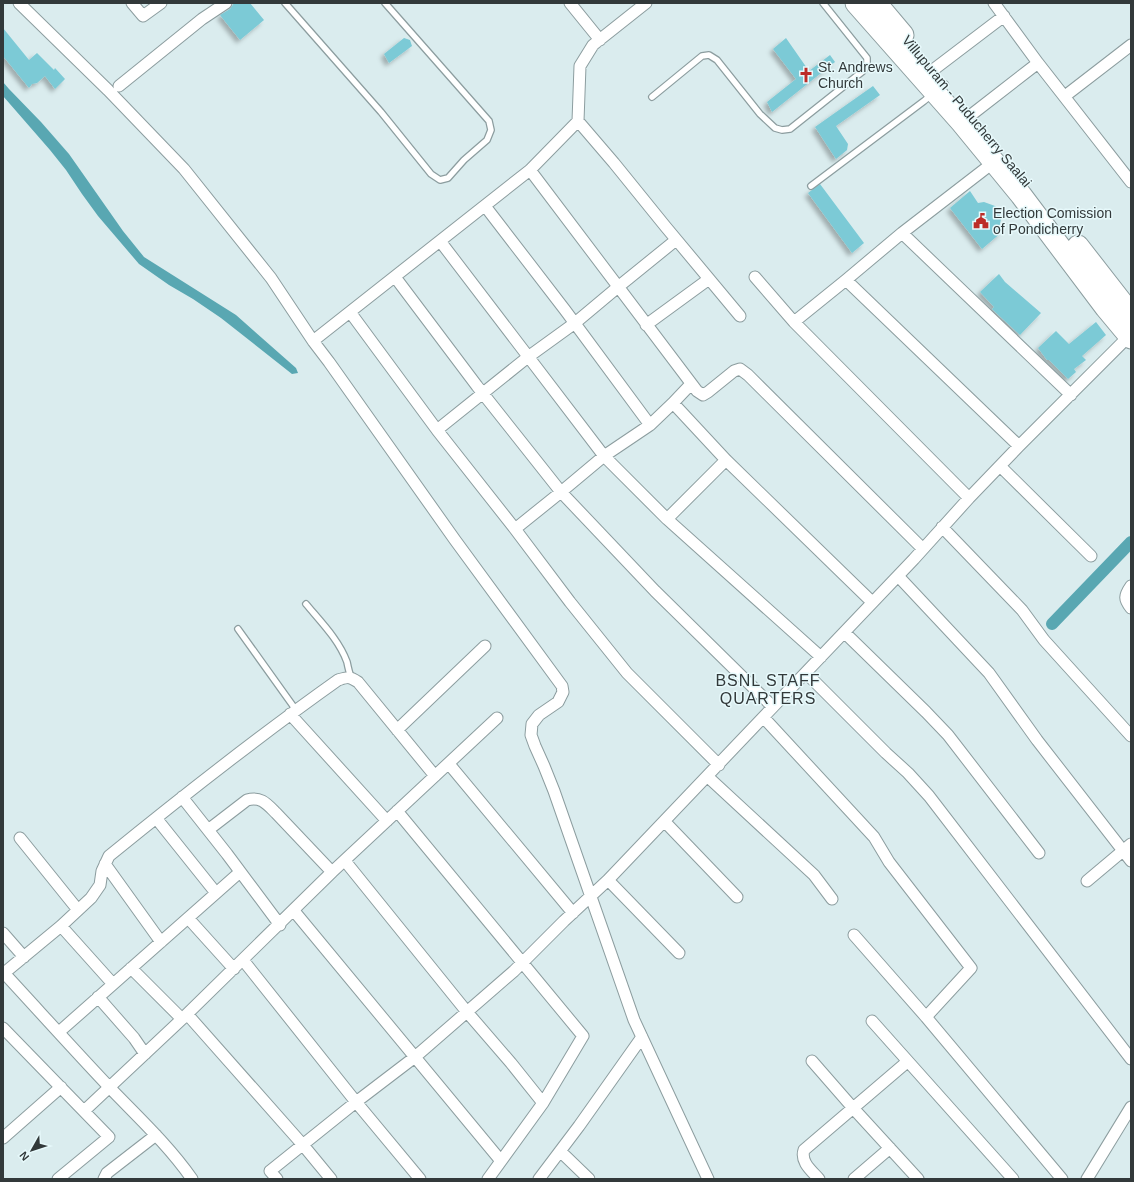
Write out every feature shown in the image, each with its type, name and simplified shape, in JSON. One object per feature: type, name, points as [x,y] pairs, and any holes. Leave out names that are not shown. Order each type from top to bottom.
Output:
[{"type":"highway","points":[[856,3],[937,82],[962,123],[994,162],[1022,186],[1122,304],[1130,336]]},
{"type":"highway","name":"Villupuram - Puducherry Saalai","points":[[876,3],[937,82],[971,114],[1022,186]]},
{"type":"street","points":[[19,3],[108,90],[184,169],[271,278],[313,341],[455,540],[562,686],[562,696],[558,702],[540,715],[532,724],[531,735],[554,791],[634,1020],[708,1179]]},
{"type":"street","points":[[132,3],[143,16],[161,3]]},
{"type":"street","points":[[119,86],[202,19],[226,3]]},
{"type":"street","points":[[570,3],[600,40]]},
{"type":"street","points":[[313,341],[530,170],[578,121],[580,66],[593,45],[646,3]]},
{"type":"street","points":[[994,3],[1131,182]]},
{"type":"street","points":[[937,82],[1004,16]]},
{"type":"street","points":[[1065,96],[1131,45]]},
{"type":"street","points":[[971,114],[1038,62]]},
{"type":"street","points":[[578,121],[740,316]]},
{"type":"street","points":[[794,322],[902,233],[994,162]]},
{"type":"street","points":[[530,170],[697,391],[703,395],[734,371],[740,369],[748,375],[924,548]]},
{"type":"street","points":[[485,206],[575,323],[650,425]]},
{"type":"street","points":[[902,233],[1070,396]]},
{"type":"street","points":[[437,430],[528,357],[575,323],[676,240]]},
{"type":"street","points":[[440,241],[604,456],[667,519],[821,657]]},
{"type":"street","points":[[395,277],[482,394],[561,492],[655,591],[773,707]]},
{"type":"street","points":[[755,277],[794,322],[969,498]]},
{"type":"street","points":[[646,325],[709,279]]},
{"type":"street","points":[[846,280],[1019,446]]},
{"type":"street","points":[[350,312],[437,430],[627,673],[719,765]]},
{"type":"street","points":[[277,1179],[270,1171],[415,1057],[522,962],[608,880],[764,718],[898,576],[969,498],[1130,336]]},
{"type":"street","points":[[515,529],[604,456],[650,425],[692,384]]},
{"type":"street","points":[[673,403],[726,460],[872,602]]},
{"type":"street","points":[[667,519],[726,460]]},
{"type":"street","points":[[1000,466],[1091,556]]},
{"type":"street","points":[[942,527],[1022,610],[1044,640],[1131,736]]},
{"type":"street","points":[[898,576],[989,673],[1037,740],[1127,848],[1131,861]]},
{"type":"street","points":[[1131,586],[1126,594],[1126,601],[1131,608]]},
{"type":"street","points":[[844,633],[926,712],[948,736],[1039,853]]},
{"type":"street","points":[[397,730],[484,646]]},
{"type":"street","points":[[806,673],[908,773],[929,796],[1131,1059]]},
{"type":"street","points":[[192,1179],[180,1160],[4,974],[61,926],[91,898],[100,885],[104,864],[109,856],[182,797],[293,712],[338,680],[351,677],[358,682],[435,776]]},
{"type":"street","points":[[293,712],[387,821]]},
{"type":"street","points":[[84,1111],[280,925],[332,872],[497,718]]},
{"type":"street","points":[[764,718],[874,837],[889,862],[971,968],[926,1017]]},
{"type":"street","points":[[449,764],[573,913]]},
{"type":"street","points":[[708,777],[814,875],[832,899]]},
{"type":"street","points":[[182,797],[280,925]]},
{"type":"street","points":[[208,830],[247,800],[254,798],[260,800],[267,804],[332,872]]},
{"type":"street","points":[[398,811],[583,1036],[543,1102],[488,1179]]},
{"type":"street","points":[[156,818],[216,893]]},
{"type":"street","points":[[665,822],[737,897]]},
{"type":"street","points":[[20,838],[78,910]]},
{"type":"street","points":[[1087,881],[1127,848]]},
{"type":"street","points":[[345,861],[467,1012],[512,1063],[543,1102]]},
{"type":"street","points":[[104,864],[161,942]]},
{"type":"street","points":[[59,1032],[240,872]]},
{"type":"street","points":[[608,880],[679,952]]},
{"type":"street","points":[[294,911],[501,1162]]},
{"type":"street","points":[[188,918],[234,969]]},
{"type":"street","points":[[61,926],[113,984]]},
{"type":"street","points":[[3,933],[24,957]]},
{"type":"street","points":[[854,935],[926,1017],[1062,1179]]},
{"type":"street","points":[[242,960],[420,1179]]},
{"type":"street","points":[[131,968],[184,1017],[303,1145],[331,1179]]},
{"type":"street","points":[[98,997],[134,1038],[145,1054]]},
{"type":"street","points":[[872,1021],[1013,1179]]},
{"type":"street","points":[[3,1028],[109,1137],[58,1179]]},
{"type":"street","points":[[539,1179],[579,1126],[642,1037]]},
{"type":"street","points":[[812,1061],[918,1179]]},
{"type":"street","points":[[819,1179],[804,1161],[802,1155],[804,1150],[907,1062]]},
{"type":"street","points":[[3,1138],[61,1087]]},
{"type":"street","points":[[1087,1179],[1131,1107]]},
{"type":"street","points":[[104,1179],[107,1173],[156,1135]]},
{"type":"street","points":[[854,1179],[890,1148]]},
{"type":"street","points":[[560,1151],[589,1179]]},
{"type":"lane","points":[[285,3],[381,112],[431,174],[440,180],[448,178],[464,160],[487,140],[491,130],[489,121],[385,3]]},
{"type":"lane","points":[[652,97],[702,56],[710,55],[717,60],[760,114],[775,128],[782,130],[790,129],[863,71],[867,64],[867,58],[823,3]]},
{"type":"lane","points":[[811,186],[937,82]]},
{"type":"lane","points":[[306,604],[331,634],[340,648],[351,677]]},
{"type":"lane","points":[[238,629],[293,712]]},
{"type":"water","points":[[3,82],[69,154],[123,231],[144,257],[236,315],[296,368],[298,373],[292,374],[221,318],[139,264],[98,216],[50,150],[3,96]]},
{"type":"building","points":[[234,3],[250,3],[264,20],[240,40],[220,15],[230,9]]},
{"type":"building","points":[[3,28],[29,60],[37,53],[54,70],[55,68],[65,79],[55,89],[45,76],[37,83],[32,84],[29,88],[3,56]]},
{"type":"building","points":[[404,38],[410,40],[412,46],[389,63],[384,54]]},
{"type":"building","name":"St. Andrews Church","points":[[786,38],[809,71],[830,55],[835,62],[772,112],[767,102],[796,79],[773,49]]},
{"type":"building","points":[[873,86],[880,95],[836,126],[848,144],[847,150],[836,159],[815,127]]},
{"type":"building","points":[[820,184],[864,243],[852,253],[808,193]]},
{"type":"building","name":"Election Comission of Pondicherry","points":[[970,191],[978,203],[984,202],[995,206],[998,209],[1001,219],[999,228],[1002,232],[982,249],[950,208]]},
{"type":"building","points":[[999,274],[1005,282],[1041,313],[1020,335],[992,309],[994,307],[980,292]]},
{"type":"building","points":[[1096,322],[1106,335],[1082,356],[1086,360],[1074,369],[1076,372],[1068,379],[1049,360],[1047,360],[1038,348],[1056,331],[1069,344]]},
{"type":"waterway","points":[[1052,624],[1131,542]]},
{"type":"place","name":"St. Andrews Church","points":[[806,75]]},
{"type":"place","name":"Election Comission of Pondicherry","points":[[981,221]]},
{"type":"district","name":"BSNL STAFF QUARTERS","points":[[768,689]]}]
